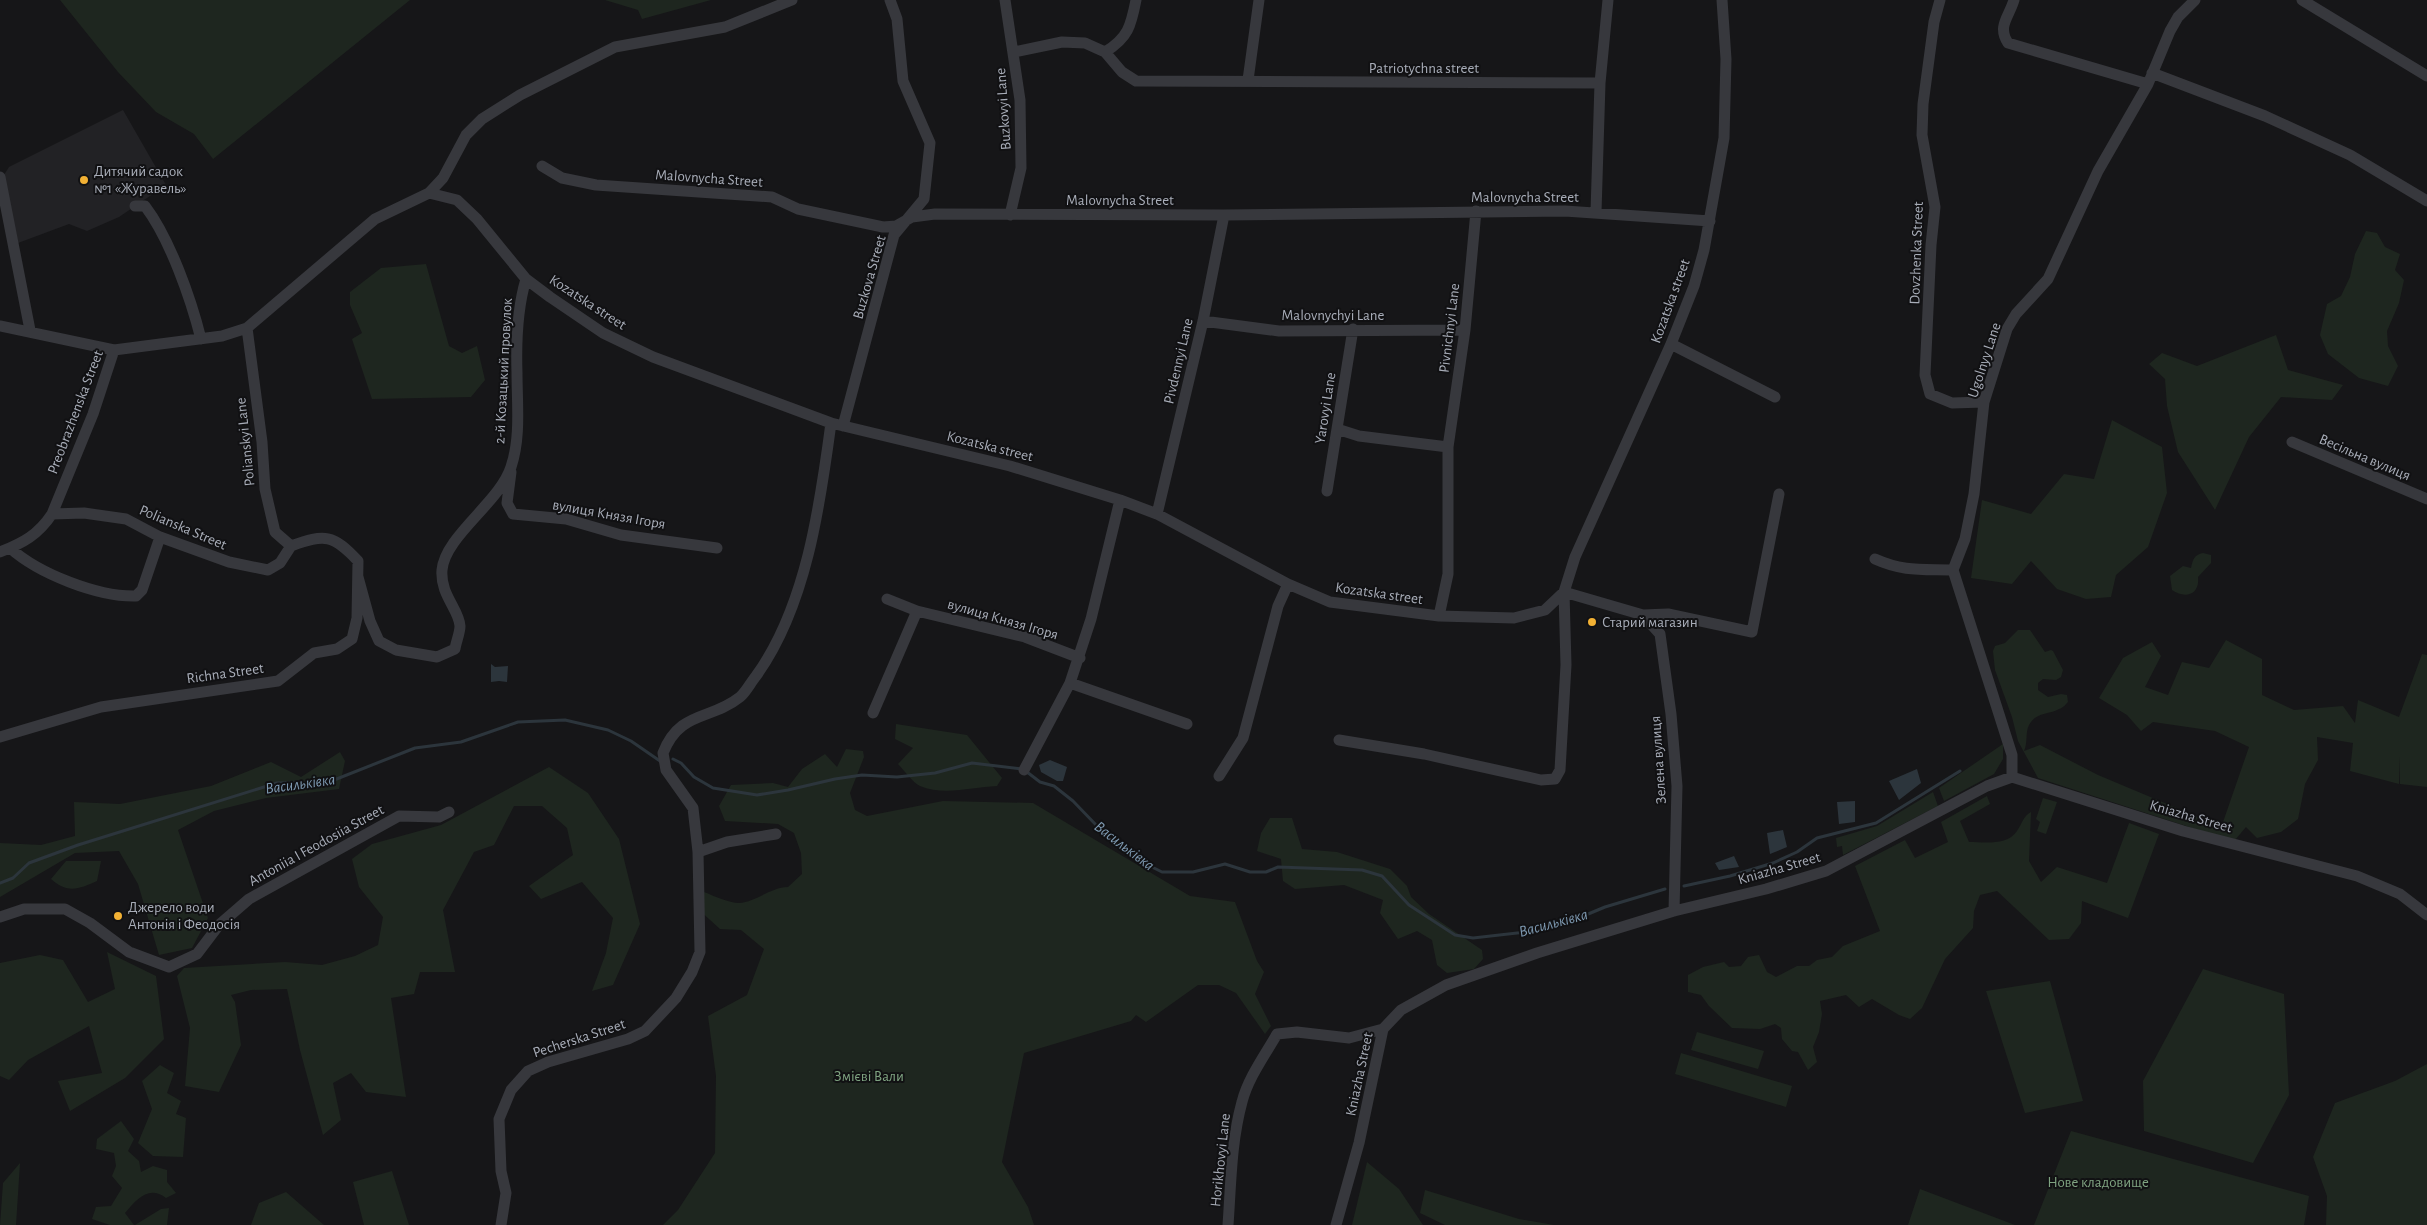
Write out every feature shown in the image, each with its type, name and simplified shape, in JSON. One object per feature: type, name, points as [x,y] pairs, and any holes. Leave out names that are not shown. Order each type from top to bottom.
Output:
[{"type":"street","points":[[429,192],[442,178],[466,135],[482,119],[520,95],[616,47],[725,27],[792,0]]},
{"type":"street","name":"Buzkova Street","points":[[837,424],[894,235],[912,217],[924,199],[930,143],[904,81],[897,19],[890,0]]},
{"type":"street","name":"Buzkovyi Lane","points":[[1005,0],[1020,100],[1022,168],[1010,215]]},
{"type":"street","points":[[1105,52],[1118,44],[1131,25],[1136,0]]},
{"type":"street","points":[[1248,80],[1259,0]]},
{"type":"street","points":[[1596,212],[1600,83],[1608,0]]},
{"type":"street","name":"Kozatska street","points":[[429,192],[457,200],[477,219],[526,279],[603,333],[704,378],[837,424],[1020,469],[1120,500],[1157,514],[1288,584],[1330,602],[1439,616],[1514,618],[1544,610],[1564,592],[1575,557],[1671,344],[1694,286],[1710,221],[1724,138],[1726,59],[1722,0]]},
{"type":"street","name":"Dovzhenka Street","points":[[1940,0],[1934,22],[1923,104],[1922,135],[1935,207],[1931,245],[1925,375],[1930,394],[1952,403],[1984,402]]},
{"type":"street","points":[[2014,0],[2004,20],[2002,34],[2008,43],[2150,79],[2265,116],[2350,155],[2427,201]]},
{"type":"street","name":"Ugolnyy Lane","points":[[1953,570],[1965,539],[1974,494],[1984,402],[2007,329],[2016,314],[2048,279],[2098,172],[2150,79],[2178,17],[2195,0]]},
{"type":"street","points":[[2302,0],[2427,76]]},
{"type":"street","name":"Patriotychna street","points":[[1014,52],[1062,42],[1085,43],[1105,52],[1122,72],[1136,81],[1248,80],[1418,84],[1600,83]]},
{"type":"street","name":"Malovnycha Street","points":[[542,166],[562,178],[596,185],[772,197],[798,209],[883,227],[896,226],[912,217],[935,214],[1224,215],[1476,211],[1596,212],[1710,221]]},
{"type":"street","points":[[0,177],[30,330]]},
{"type":"street","name":"Preobrazhenska Street","points":[[5,550],[29,540],[42,529],[52,514],[93,414],[114,350],[201,339],[247,328],[376,219],[429,192]]},
{"type":"street","points":[[135,206],[145,206],[155,218],[192,302],[201,339]]},
{"type":"street","name":"Pivnichnyi Lane","points":[[1439,616],[1448,574],[1448,447],[1464,330],[1476,211]]},
{"type":"street","name":"Pivdennyi Lane","points":[[1157,514],[1202,321],[1224,215]]},
{"type":"street","name":"2-й Козацький провулок","points":[[358,577],[370,621],[379,641],[396,650],[437,657],[455,649],[460,626],[442,586],[442,568],[451,547],[496,494],[511,468],[518,423],[518,328],[521,298],[526,279]]},
{"type":"street","name":"Malovnychyi Lane","points":[[1202,321],[1279,331],[1353,329],[1464,330]]},
{"type":"street","points":[[0,326],[30,330],[114,350]]},
{"type":"street","name":"Polianskyi Lane","points":[[247,328],[262,442],[265,489],[275,532],[291,546]]},
{"type":"street","name":"Yarovyi Lane","points":[[1326,491],[1353,329]]},
{"type":"street","points":[[1671,344],[1775,397]]},
{"type":"street","points":[[776,834],[727,842],[698,852],[693,808],[666,770],[663,753],[676,729],[692,719],[711,712],[740,697],[768,659],[804,571],[837,424]]},
{"type":"street","points":[[1337,430],[1359,436],[1448,447]]},
{"type":"street","name":"Весільна вулиця","points":[[2292,442],[2427,499]]},
{"type":"street","name":"вулиця Князя Ігоря","points":[[511,468],[506,503],[513,514],[566,519],[621,535],[717,548]]},
{"type":"street","points":[[1339,740],[1424,754],[1541,780],[1555,779],[1560,770],[1566,665],[1564,592],[1643,615],[1668,614],[1752,632],[1779,494]]},
{"type":"street","points":[[1024,770],[1070,683],[1080,658],[1120,500]]},
{"type":"street","name":"Polianska Street","points":[[52,514],[84,513],[126,519],[160,537],[229,562],[268,570],[280,563],[291,546]]},
{"type":"street","name":"Preobrazhenska Street","points":[[5,550],[74,584],[119,596],[136,596],[142,590],[160,537]]},
{"type":"street","name":"Richna Street","points":[[0,737],[101,707],[278,681],[314,653],[337,648],[352,639],[357,618],[358,561],[341,542],[316,537],[291,546]]},
{"type":"street","points":[[1875,559],[1894,568],[1916,571],[1953,570],[2012,755],[2012,777]]},
{"type":"street","points":[[1219,776],[1243,738],[1278,606],[1288,584]]},
{"type":"street","name":"вулиця Князя Ігоря","points":[[887,599],[917,610],[1025,637],[1080,658]]},
{"type":"street","points":[[873,713],[917,610]]},
{"type":"street","name":"Зелена вулиця","points":[[1643,615],[1660,634],[1671,714],[1677,786],[1674,910]]},
{"type":"street","points":[[1070,683],[1187,724]]},
{"type":"street","name":"Kniazha Street","points":[[1336,1225],[1359,1143],[1383,1028],[1402,1010],[1446,985],[1674,910],[1766,889],[1826,871],[1987,786],[2012,777],[2183,831],[2357,876],[2400,894],[2427,915]]},
{"type":"street","name":"Antoniia I Feodosiia Street","points":[[0,917],[24,909],[65,909],[90,923],[129,952],[169,967],[197,954],[219,925],[249,898],[399,816],[439,817],[449,812]]},
{"type":"street","name":"Pecherska Street","points":[[501,1225],[506,1193],[501,1171],[498,1119],[510,1090],[528,1071],[548,1062],[628,1039],[645,1031],[676,998],[692,972],[700,952],[698,852]]},
{"type":"street","name":"Horikhovyi Lane","points":[[1228,1225],[1234,1146],[1242,1101],[1258,1068],[1278,1034],[1297,1032],[1349,1038],[1383,1028]]},
{"type":"shaded area","name":"Дитячий садок №1 «Журавель»","points":[[123,110],[166,185],[119,217],[87,231],[69,224],[18,243],[4,175],[9,167]]},
{"type":"shaded area","points":[[491,664],[495,667],[508,666],[507,682],[491,682]]},
{"type":"shaded area","points":[[1050,760],[1067,767],[1063,781],[1057,781],[1041,772],[1039,765]]},
{"type":"shaded area","points":[[1917,769],[1921,783],[1899,800],[1889,781]]},
{"type":"shaded area","points":[[1855,801],[1855,822],[1839,824],[1837,802]]},
{"type":"shaded area","points":[[1783,830],[1787,847],[1770,854],[1767,833]]},
{"type":"shaded area","points":[[1734,856],[1739,867],[1719,870],[1715,863]]},
{"type":"green space","points":[[60,0],[410,0],[213,159],[194,134],[156,112],[118,72]]},
{"type":"green space","points":[[605,0],[711,0],[642,19],[638,10]]},
{"type":"green space","points":[[2366,231],[2377,233],[2385,247],[2400,254],[2395,270],[2404,280],[2399,303],[2387,331],[2388,346],[2398,366],[2388,386],[2359,378],[2328,354],[2320,335],[2327,304],[2341,296],[2350,277],[2355,254]]},
{"type":"green space","points":[[426,264],[449,346],[462,353],[477,346],[485,380],[471,397],[372,399],[352,339],[362,333],[350,305],[350,292],[381,268]]},
{"type":"green space","points":[[2276,335],[2288,370],[2343,385],[2332,400],[2281,397],[2249,437],[2215,510],[2178,452],[2167,406],[2165,379],[2149,364],[2162,353],[2197,366]]},
{"type":"green space","points":[[2112,420],[2162,447],[2167,493],[2148,547],[2116,575],[2111,597],[2086,599],[2057,589],[2031,561],[2012,584],[1971,578],[1982,500],[2031,514],[2064,474],[2094,479]]},
{"type":"green space","points":[[2203,553],[2211,555],[2211,563],[2198,577],[2197,588],[2191,594],[2186,595],[2172,590],[2170,576],[2183,566],[2191,568],[2194,558]]},
{"type":"green space","points":[[2018,630],[2030,630],[2045,652],[2053,651],[2063,670],[2061,677],[2056,680],[2043,679],[2038,683],[2038,690],[2048,697],[2061,694],[2067,695],[2068,702],[2055,711],[2039,716],[2032,721],[2028,728],[2024,751],[2040,745],[2098,775],[2210,822],[2222,825],[2249,747],[2215,731],[2153,722],[2141,731],[2127,715],[2099,698],[2123,658],[2152,642],[2161,656],[2145,687],[2168,695],[2182,662],[2209,668],[2226,640],[2262,659],[2262,695],[2294,710],[2343,706],[2355,723],[2358,700],[2399,717],[2422,654],[2427,655],[2427,787],[2400,784],[2399,756],[2399,784],[2350,771],[2353,743],[2317,737],[2318,760],[2305,784],[2298,819],[2281,832],[2257,838],[2246,827],[2235,840],[2217,836],[2038,778],[2018,741],[2012,717],[1995,670],[1993,651],[1995,646],[2005,643]]},
{"type":"green space","points":[[896,724],[967,735],[1002,778],[997,786],[949,791],[920,786],[898,764],[913,748],[895,739]]},
{"type":"green space","points":[[2003,744],[2003,759],[1994,774],[1944,801],[1939,788]]},
{"type":"green space","name":"Змієві Вали","points":[[846,749],[863,751],[864,757],[850,793],[855,810],[867,816],[943,801],[1033,803],[1190,896],[1235,902],[1257,961],[1264,972],[1255,994],[1271,1026],[1265,1034],[1236,993],[1219,985],[1198,985],[1146,1022],[1136,1015],[1131,1021],[1024,1053],[1002,1162],[1028,1207],[1034,1225],[663,1225],[678,1210],[715,1153],[716,1076],[708,1016],[747,995],[764,949],[741,930],[720,929],[698,909],[704,892],[731,902],[745,902],[776,889],[788,887],[802,874],[801,853],[794,833],[778,824],[725,821],[719,806],[731,785],[773,783],[788,787],[802,769],[825,754],[837,767]]},
{"type":"green space","points":[[340,752],[345,761],[339,789],[266,798],[214,811],[178,830],[208,918],[192,948],[159,955],[138,884],[119,851],[75,853],[0,897],[0,843],[41,845],[75,836],[74,802],[120,804],[211,786],[271,762],[301,777]]},
{"type":"green space","points":[[549,767],[588,793],[619,839],[640,924],[613,985],[592,991],[606,953],[613,918],[582,882],[541,899],[529,886],[573,855],[567,828],[542,806],[514,806],[494,845],[474,852],[443,910],[455,972],[420,972],[414,994],[391,998],[406,1097],[366,1092],[351,1073],[333,1083],[341,1120],[323,1135],[300,1050],[287,989],[251,990],[231,995],[235,1002],[241,1045],[219,1092],[185,1086],[190,1028],[177,976],[184,968],[285,962],[322,965],[355,956],[378,945],[383,917],[359,887],[352,859],[372,844],[441,825]]},
{"type":"green space","points":[[1933,792],[1938,806],[1843,855],[1842,846],[1837,847],[1836,838],[1877,826]]},
{"type":"green space","points":[[1987,796],[1990,804],[1960,821],[1969,842],[1995,842],[2007,839],[2013,836],[2024,818],[2031,812],[2029,861],[2041,882],[2057,867],[2107,883],[2129,823],[2159,834],[2128,918],[2082,901],[2081,923],[2069,939],[2049,940],[1997,891],[1980,895],[1974,911],[1973,928],[1945,959],[1922,1008],[1910,1019],[1899,1015],[1872,999],[1859,1007],[1846,995],[1820,1001],[1822,1014],[1819,1032],[1813,1047],[1817,1062],[1808,1070],[1798,1052],[1792,1051],[1782,1039],[1781,1028],[1775,1024],[1760,1029],[1732,1028],[1709,1006],[1701,995],[1688,992],[1688,975],[1703,967],[1724,962],[1729,967],[1741,966],[1748,957],[1759,955],[1767,972],[1776,977],[1797,966],[1809,966],[1817,960],[1832,957],[1843,946],[1880,931],[1855,866],[1905,840],[1915,858],[1948,842],[1941,822]]},
{"type":"green space","points":[[2043,798],[2057,802],[2046,834],[2037,831],[2040,822],[2036,819]]},
{"type":"green space","points":[[1270,818],[1292,818],[1302,849],[1337,852],[1390,869],[1407,886],[1411,897],[1429,914],[1482,950],[1483,959],[1474,969],[1447,973],[1437,965],[1432,940],[1417,931],[1398,939],[1380,913],[1383,900],[1344,885],[1295,889],[1283,881],[1281,859],[1257,851],[1261,833]]},
{"type":"green space","points":[[66,861],[101,861],[97,881],[74,889],[57,884],[51,879]]},
{"type":"green space","points":[[107,952],[156,976],[164,1039],[125,1078],[70,1111],[58,1081],[102,1073],[89,1026],[28,1060],[9,1080],[0,1076],[0,963],[40,955],[63,960],[88,1002],[115,989]]},
{"type":"green space","points":[[2203,969],[2284,994],[2289,1095],[2253,1163],[2144,1131],[2143,1081]]},
{"type":"green space","points":[[2050,981],[2083,1101],[2025,1113],[1986,991]]},
{"type":"green space","points":[[1697,1032],[1764,1051],[1758,1069],[1691,1050]]},
{"type":"green space","points":[[1681,1053],[1792,1086],[1786,1107],[1675,1074]]},
{"type":"green space","points":[[2427,1064],[2427,1225],[2326,1225],[2327,1196],[2313,1157],[2335,1103],[2395,1081]]},
{"type":"green space","points":[[160,1065],[174,1073],[167,1093],[181,1101],[176,1114],[186,1118],[183,1157],[153,1156],[138,1143],[152,1109],[142,1081]]},
{"type":"green space","points":[[121,1121],[134,1139],[128,1151],[139,1161],[141,1172],[153,1166],[167,1170],[167,1182],[176,1193],[166,1198],[154,1193],[144,1195],[125,1213],[134,1225],[110,1225],[92,1219],[96,1207],[111,1206],[122,1188],[112,1176],[116,1166],[114,1153],[96,1149],[97,1139]]},
{"type":"green space","name":"Нове кладовище","points":[[2071,1131],[2309,1196],[2304,1225],[2034,1225]]},
{"type":"green space","points":[[1367,1162],[1399,1189],[1423,1225],[1352,1225]]},
{"type":"green space","points":[[20,1163],[16,1225],[0,1225],[3,1183]]},
{"type":"green space","points":[[392,1171],[409,1225],[364,1225],[353,1182]]},
{"type":"green space","points":[[1920,1189],[2015,1225],[1908,1225]]},
{"type":"green space","points":[[1425,1190],[1519,1219],[1554,1225],[1445,1225],[1420,1213]]},
{"type":"green space","points":[[286,1192],[324,1225],[251,1225],[259,1203]]},
{"type":"green space","points":[[169,1208],[167,1225],[135,1225],[161,1209]]},
{"type":"waterway","name":"Васильківка","points":[[0,883],[13,878],[29,863],[78,845],[277,783],[329,782],[415,748],[461,742],[518,722],[565,720],[608,730],[631,741],[660,761]]},
{"type":"waterway","name":"Васильківка","points":[[673,759],[681,763],[694,777],[713,788],[757,795],[862,775],[897,777],[935,773],[972,763],[1022,769]]},
{"type":"waterway","name":"Васильківка","points":[[1684,886],[1730,876],[1773,863],[1797,852],[1817,838],[1876,823],[1960,771]]},
{"type":"waterway","name":"Васильківка","points":[[1027,772],[1040,782],[1054,786],[1073,801],[1098,827],[1144,863],[1162,872],[1193,872],[1225,864],[1250,872],[1266,872],[1278,867],[1362,870],[1382,876],[1409,905],[1455,935],[1473,938],[1526,932],[1581,917],[1605,907],[1665,889]]},
{"type":"place","name":"Дитячий садок №1 «Журавель»","points":[[84,180]]},
{"type":"place","name":"Старий магазин","points":[[1592,622]]},
{"type":"place","name":"Джерело води Антонія і Феодосія","points":[[118,916]]}]
